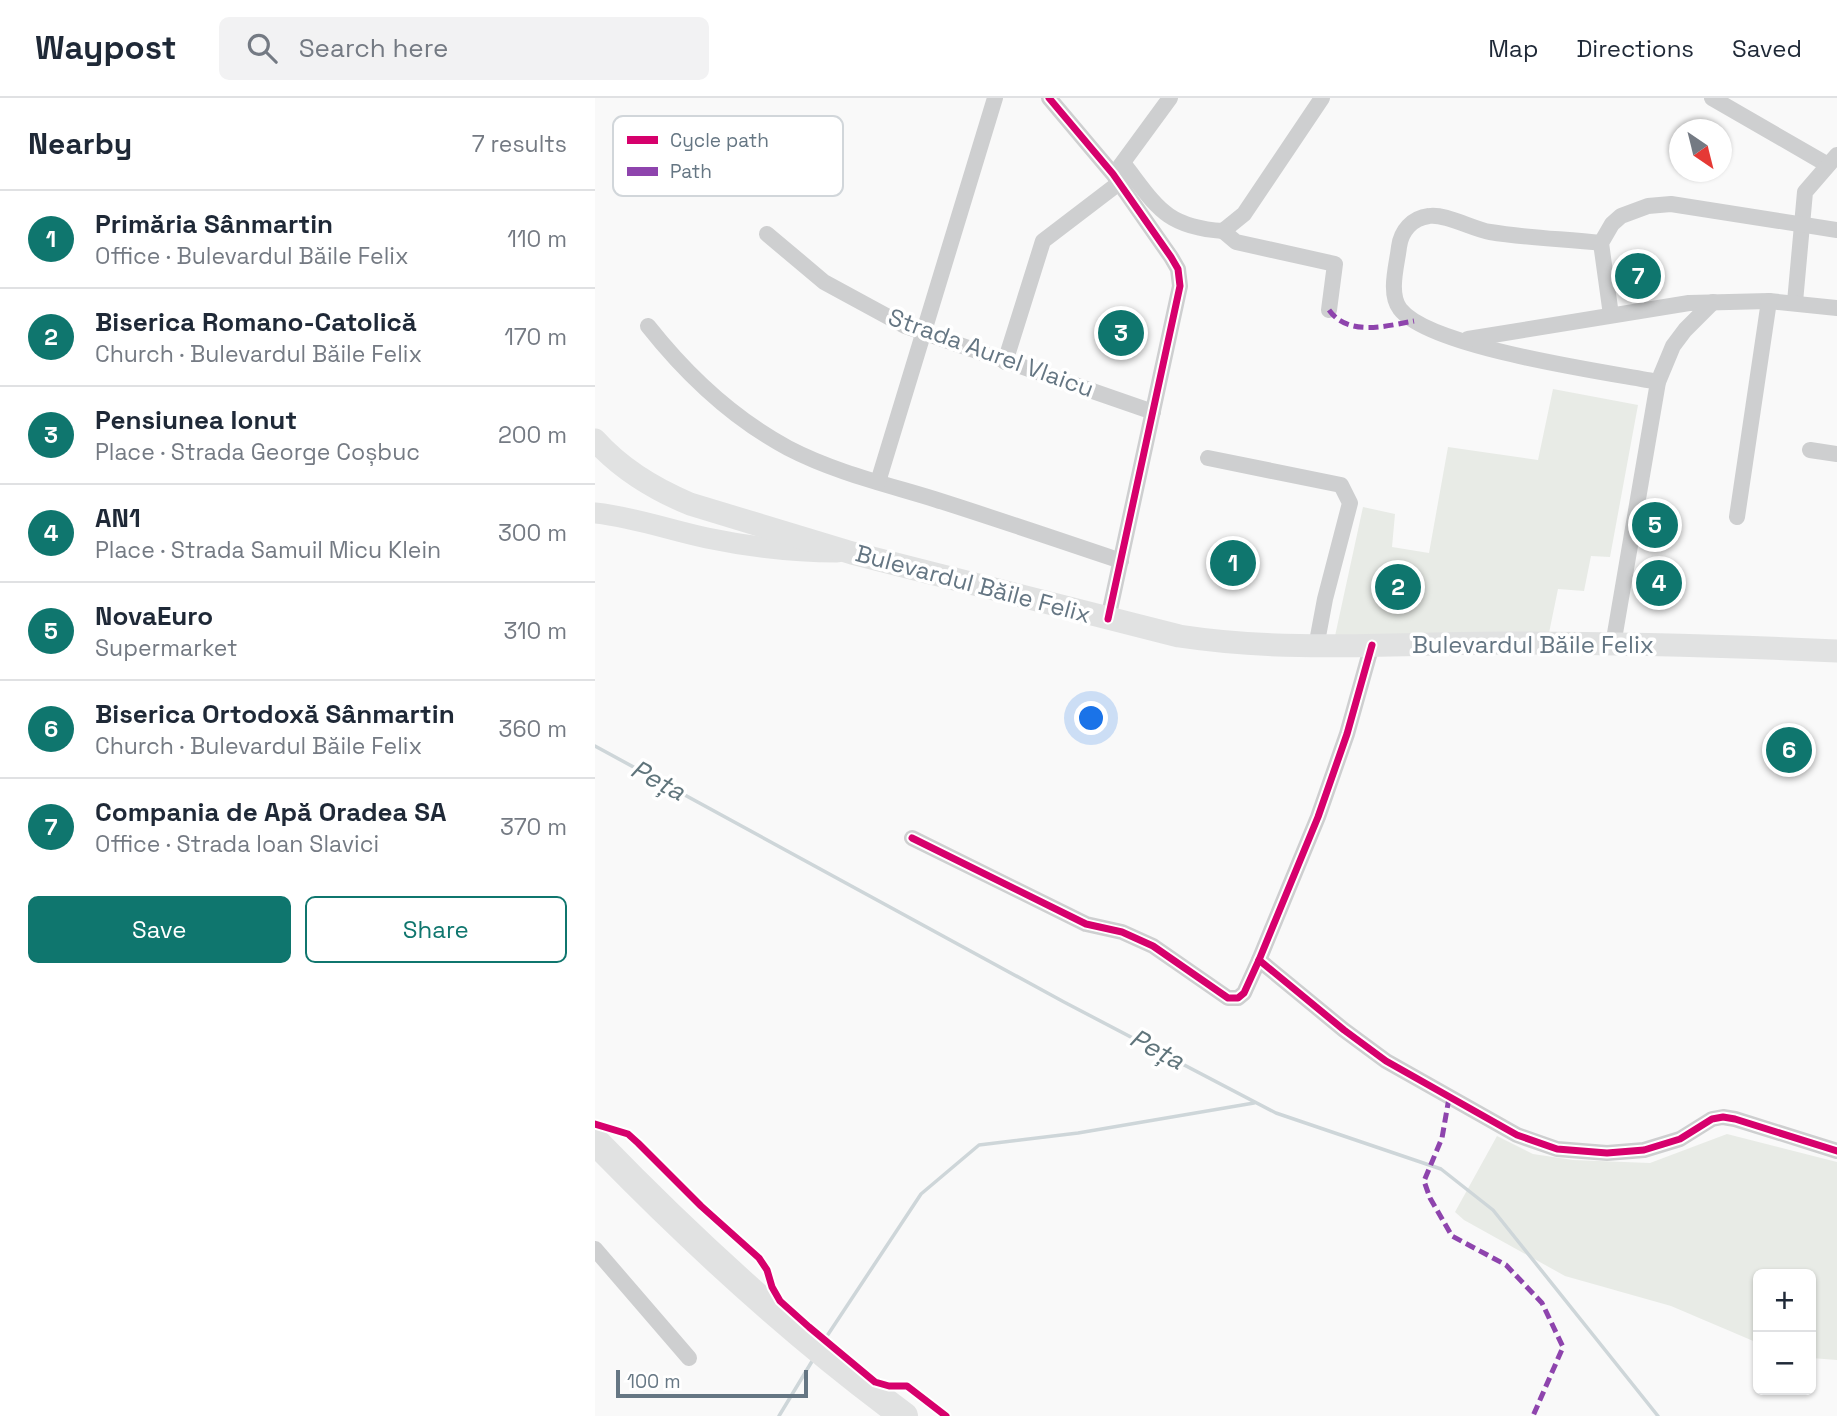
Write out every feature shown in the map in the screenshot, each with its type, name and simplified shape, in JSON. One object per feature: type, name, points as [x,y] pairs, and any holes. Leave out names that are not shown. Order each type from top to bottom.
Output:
[{"type":"highway","points":[[595,1141],[666,1214],[806,1339],[845,1373],[904,1416]]},
{"type":"main road","name":"Bulevardul Băile Felix","points":[[595,440],[636,476],[667,494],[737,519],[852,553],[1179,636],[1224,643],[1317,647],[1508,643],[1837,651]]},
{"type":"main road","points":[[595,513],[639,520],[730,543],[798,552],[852,553]]},
{"type":"street","points":[[878,482],[995,98]]},
{"type":"street","points":[[1049,98],[1119,173],[1163,213],[1183,225],[1223,231],[1236,242],[1335,264],[1329,310]]},
{"type":"street","points":[[1005,362],[1044,241],[1119,173],[1170,98]]},
{"type":"street","points":[[1223,231],[1244,214],[1322,98]]},
{"type":"street","points":[[1712,98],[1833,160],[1805,192],[1795,302]]},
{"type":"street","points":[[1108,620],[1180,286],[1178,270],[1171,257],[1119,173]]},
{"type":"street","points":[[1611,315],[1601,243],[1612,224],[1621,216],[1648,206],[1671,204],[1837,230]]},
{"type":"street","points":[[1601,243],[1488,232],[1431,215],[1414,220],[1400,237],[1394,289],[1396,302],[1414,321],[1433,331],[1497,351],[1658,382]]},
{"type":"street","name":"Strada Aurel Vlaicu","points":[[767,234],[824,282],[905,326],[1153,412]]},
{"type":"street","points":[[1737,517],[1769,301]]},
{"type":"street","points":[[1461,340],[1611,315],[1713,302],[1795,302],[1837,308]]},
{"type":"street","points":[[1613,645],[1658,382],[1673,346],[1713,302]]},
{"type":"street","points":[[648,326],[677,362],[723,402],[764,434],[813,460],[1121,561]]},
{"type":"street","points":[[1810,450],[1837,454]]},
{"type":"street","points":[[1208,458],[1341,485],[1347,495],[1350,503],[1325,599],[1317,647]]},
{"type":"street","points":[[912,838],[1086,924],[1122,932],[1153,946],[1228,999],[1238,998],[1244,993],[1259,960],[1318,817],[1347,734],[1372,645]]},
{"type":"street","points":[[1259,960],[1386,1061],[1517,1135],[1557,1149],[1607,1153],[1644,1150],[1680,1139],[1712,1119],[1723,1117],[1837,1151]]},
{"type":"street","points":[[595,1249],[689,1358]]},
{"type":"shaded area","points":[[1553,389],[1638,405],[1610,557],[1591,556],[1584,591],[1558,589],[1549,633],[1335,636],[1363,507],[1395,514],[1392,547],[1429,553],[1448,447],[1538,460]]},
{"type":"shaded area","points":[[1727,1134],[1837,1162],[1837,1360],[1816,1358],[1816,1269],[1753,1269],[1753,1341],[1671,1306],[1565,1276],[1464,1220],[1455,1212],[1497,1136],[1533,1154],[1573,1160],[1650,1163]]},
{"type":"waterway","name":"Peța","points":[[595,746],[1064,1002],[1276,1113],[1441,1169],[1493,1210],[1658,1416]]},
{"type":"waterway","points":[[825,1339],[921,1194],[979,1145],[1078,1133],[1254,1103]]},
{"type":"waterway","points":[[779,1416],[814,1358]]},
{"type":"marked path","points":[[1329,310],[1346,324],[1357,327],[1380,327],[1414,321]]},
{"type":"marked path","points":[[1449,1098],[1442,1138],[1424,1181],[1430,1198],[1452,1236],[1506,1265],[1542,1303],[1563,1347],[1533,1416]]},
{"type":"cycle path","points":[[1049,98],[1113,174],[1171,257],[1178,269],[1180,286],[1108,619]]},
{"type":"cycle path","points":[[912,838],[1086,924],[1122,932],[1153,946],[1228,998],[1238,998],[1244,993],[1259,960],[1318,817],[1347,734],[1372,645]]},
{"type":"cycle path","points":[[1259,960],[1386,1061],[1517,1135],[1557,1149],[1607,1153],[1644,1150],[1680,1139],[1712,1119],[1723,1117],[1837,1151]]},
{"type":"cycle path","points":[[595,1124],[628,1134],[638,1143],[701,1206],[759,1258],[780,1301],[875,1382],[889,1386],[907,1386],[946,1416]]},
{"type":"place","name":"Compania de Apă Oradea SA","points":[[1638,276]]},
{"type":"place","name":"Pensiunea Ionut","points":[[1121,333]]},
{"type":"place","name":"NovaEuro","points":[[1655,525]]},
{"type":"place","name":"Primăria Sânmartin","points":[[1233,563]]},
{"type":"place","name":"AN1","points":[[1659,583]]},
{"type":"place","name":"Biserica Romano-Catolică","points":[[1398,587]]},
{"type":"place","name":"Biserica Ortodoxă Sânmartin","points":[[1789,750]]}]
